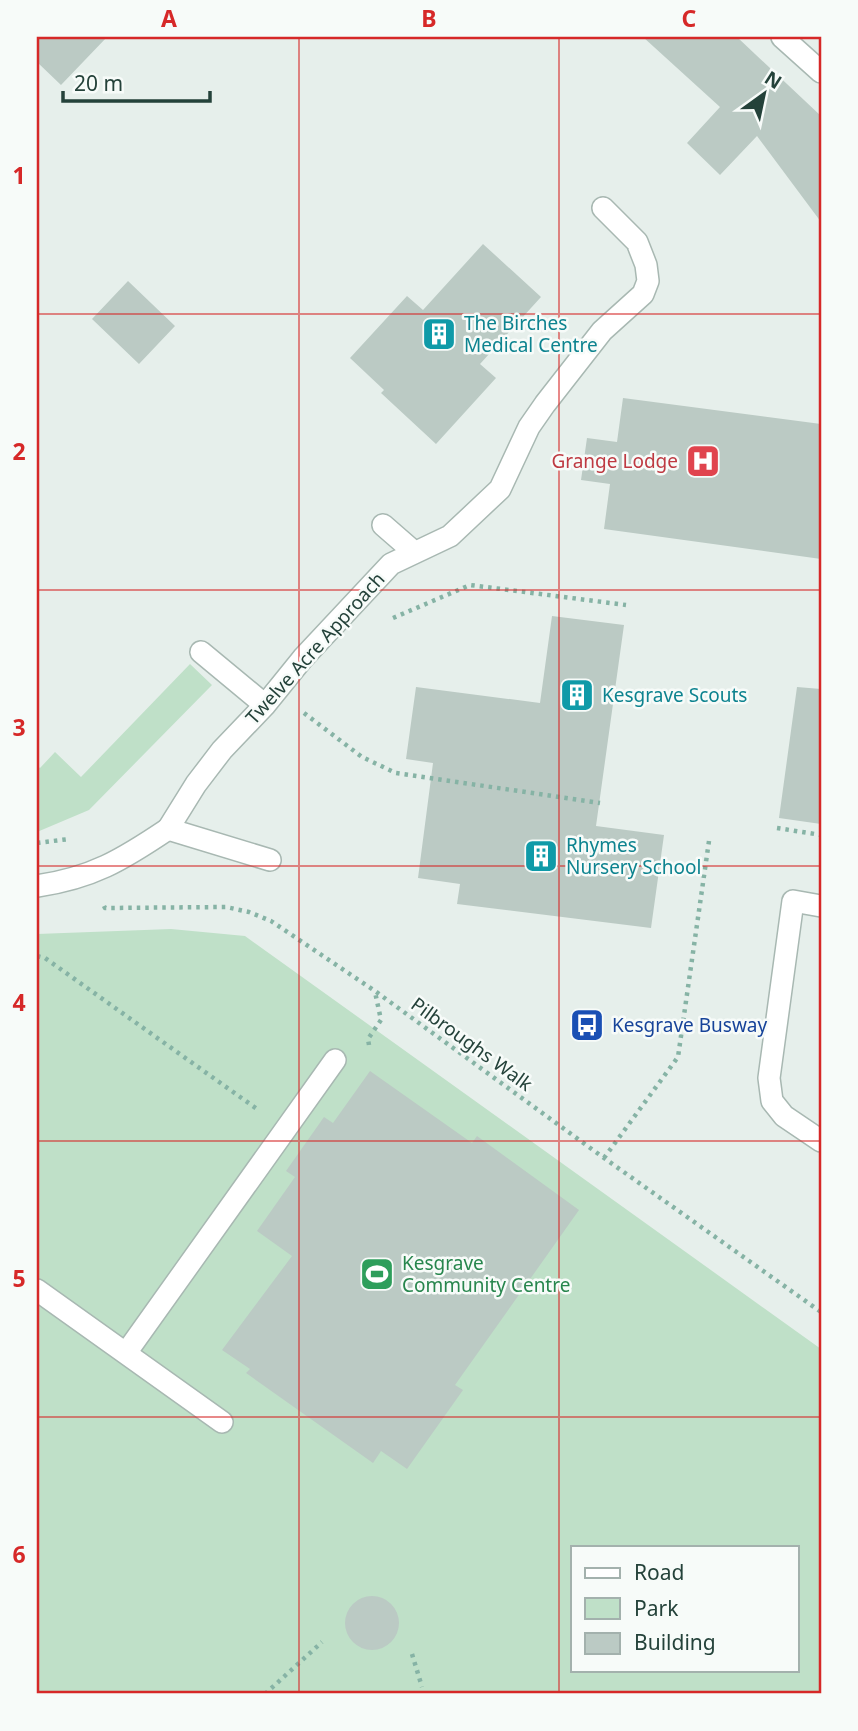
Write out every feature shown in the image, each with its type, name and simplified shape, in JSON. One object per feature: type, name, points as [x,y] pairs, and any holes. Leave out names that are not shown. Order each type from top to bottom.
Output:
[{"type":"street","points":[[782,37],[821,72]]},
{"type":"street","name":"Twelve Acre Approach","points":[[37,886],[88,875],[124,859],[168,829],[196,784],[222,750],[391,564],[450,536],[500,489],[529,427],[545,404],[602,331],[643,294],[648,281],[646,265],[637,242],[603,208]]},
{"type":"street","points":[[383,525],[414,552]]},
{"type":"street","points":[[201,652],[270,698]]},
{"type":"street","points":[[168,829],[270,860]]},
{"type":"street","points":[[821,906],[793,901],[769,1078],[772,1101],[784,1116],[821,1141]]},
{"type":"street","points":[[126,1353],[335,1060]]},
{"type":"street","points":[[37,1290],[222,1422]]},
{"type":"path","points":[[387,621],[470,585],[626,605]]},
{"type":"path","points":[[270,698],[362,757],[396,773],[600,803]]},
{"type":"path","points":[[778,828],[821,835]]},
{"type":"path","points":[[604,1158],[677,1057],[709,841]]},
{"type":"path","name":"Pilbroughs Walk","points":[[88,875],[105,908],[226,907],[271,920],[821,1312]]},
{"type":"path","points":[[37,956],[45,958],[285,1129]]},
{"type":"path","points":[[265,1694],[322,1642]]},
{"type":"path","points":[[412,1654],[422,1687]]},
{"type":"green space","points":[[190,664],[212,685],[89,810],[37,832],[37,766],[40,768],[55,752],[81,777]]},
{"type":"green space","name":"Kesgrave Community Centre","points":[[171,929],[245,936],[821,1349],[821,1694],[37,1694],[37,934]]},
{"type":"building","points":[[37,37],[107,37],[61,85],[37,62]]},
{"type":"building","points":[[643,37],[737,37],[821,116],[821,222],[757,136],[720,175],[687,143],[720,107]]},
{"type":"building","name":"The Birches Medical Centre","points":[[483,244],[541,297],[480,364],[496,378],[436,444],[381,393],[384,390],[350,358],[407,296],[423,310]]},
{"type":"building","points":[[128,281],[175,326],[139,364],[92,319]]},
{"type":"building","name":"Grange Lodge","points":[[623,398],[821,424],[821,559],[604,529],[610,484],[581,480],[587,438],[617,442]]},
{"type":"building","points":[[552,616],[624,625],[596,826],[664,835],[651,928],[457,904],[460,884],[418,878],[433,763],[406,759],[416,687],[540,703]]},
{"type":"building","points":[[797,687],[821,689],[821,824],[779,818]]},
{"type":"building","points":[[370,1071],[472,1143],[477,1136],[579,1210],[455,1385],[463,1390],[407,1469],[381,1451],[373,1463],[246,1373],[250,1369],[222,1350],[292,1256],[257,1231],[295,1177],[286,1171],[324,1117],[333,1123]]},
{"type":"building","points":[[372,1596],[391,1604],[399,1623],[391,1642],[372,1650],[353,1642],[345,1623],[353,1604]]},
{"type":"place","name":"The Birches Medical Centre","points":[[439,334]]},
{"type":"place","name":"Grange Lodge","points":[[703,461]]},
{"type":"place","name":"Kesgrave Scouts","points":[[577,695]]},
{"type":"place","name":"Rhymes Nursery School","points":[[541,856]]},
{"type":"place","name":"Kesgrave Busway","points":[[587,1025]]},
{"type":"place","name":"Kesgrave Community Centre","points":[[377,1274]]}]
